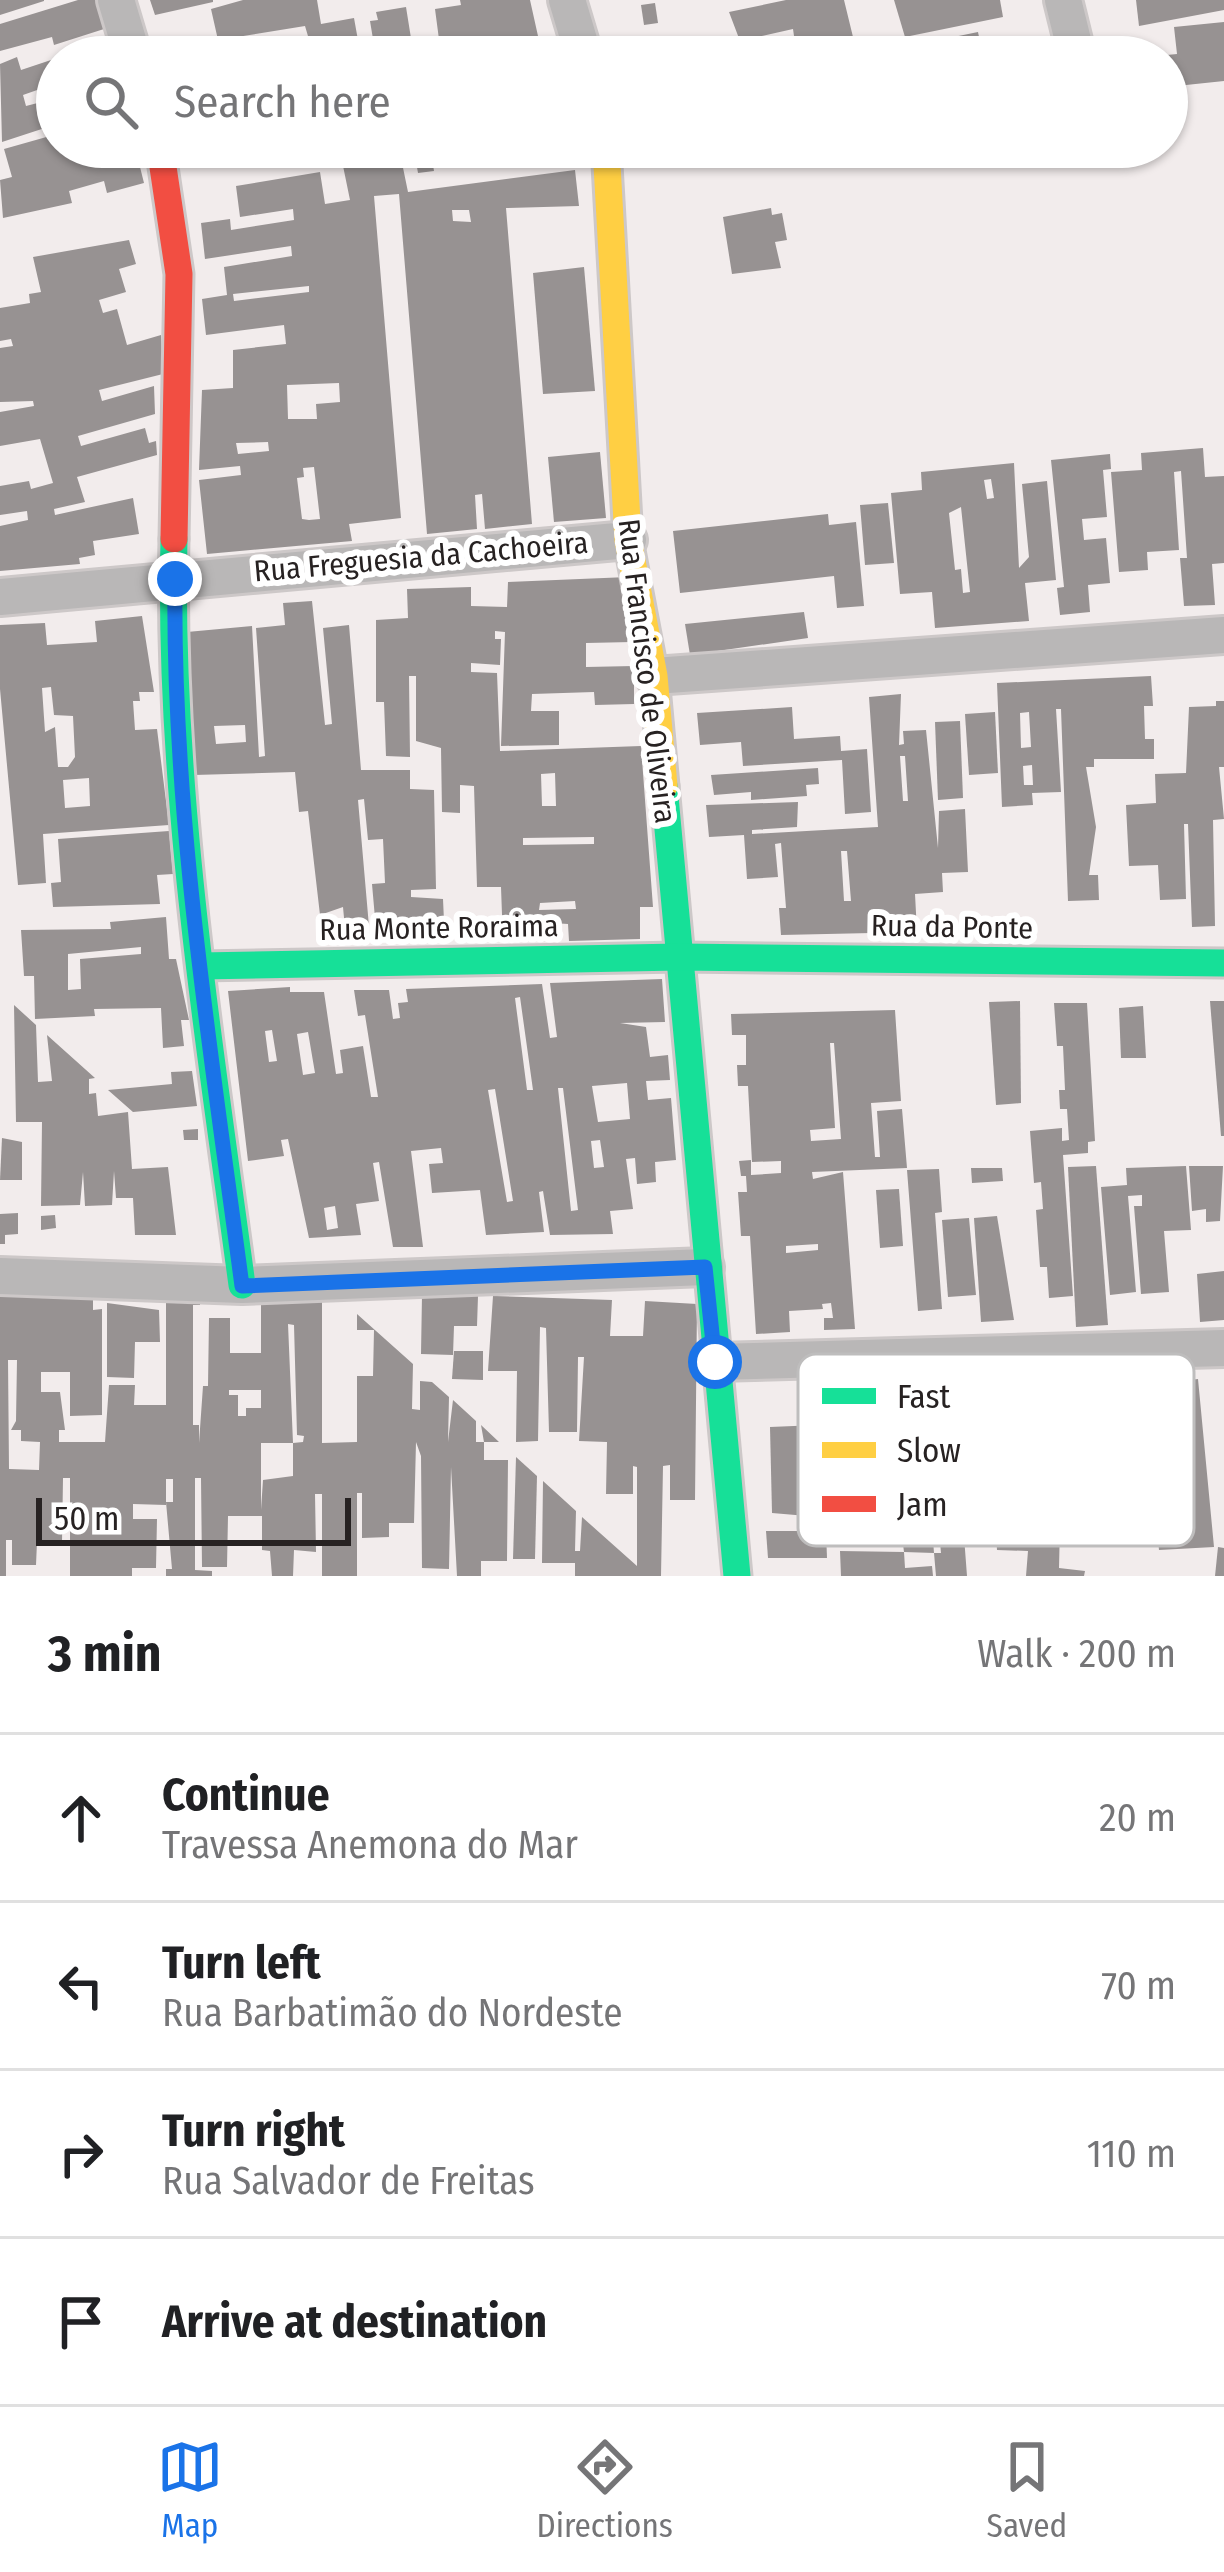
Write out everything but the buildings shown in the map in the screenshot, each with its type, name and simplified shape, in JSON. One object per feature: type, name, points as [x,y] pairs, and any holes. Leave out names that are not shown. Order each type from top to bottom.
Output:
[{"type":"street","points":[[116,0],[127,36]]},
{"type":"street","points":[[567,0],[578,36]]},
{"type":"street","points":[[1063,0],[1072,36]]},
{"type":"street","points":[[165,168],[183,279],[174,649],[200,965],[242,1286]]},
{"type":"street","name":"Rua Francisco de Oliveira","points":[[606,168],[628,540],[654,676],[737,1576]]},
{"type":"street","name":"Rua Freguesia da Cachoeira","points":[[0,597],[628,540]]},
{"type":"street","points":[[654,676],[1224,635]]},
{"type":"street","name":"Rua Monte Roraima","points":[[200,965],[679,957]]},
{"type":"street","name":"Rua da Ponte","points":[[679,957],[1224,962]]},
{"type":"street","points":[[0,1276],[242,1286],[705,1267]]},
{"type":"street","points":[[1006,1354],[1224,1348]]},
{"type":"street","points":[[715,1362],[798,1360]]},
{"type":"traffic: fast","points":[[174,539],[177,726],[184,820],[242,1285]]},
{"type":"traffic: fast","points":[[664,786],[737,1576]]},
{"type":"traffic: fast","points":[[200,966],[679,957],[1224,963]]},
{"type":"traffic: slow","points":[[607,168],[628,540],[654,676],[664,786]]},
{"type":"traffic: jam","points":[[163,168],[179,274],[174,539]]},
{"type":"route","points":[[175,579],[174,649],[200,965],[242,1286],[705,1267],[715,1362]]}]
